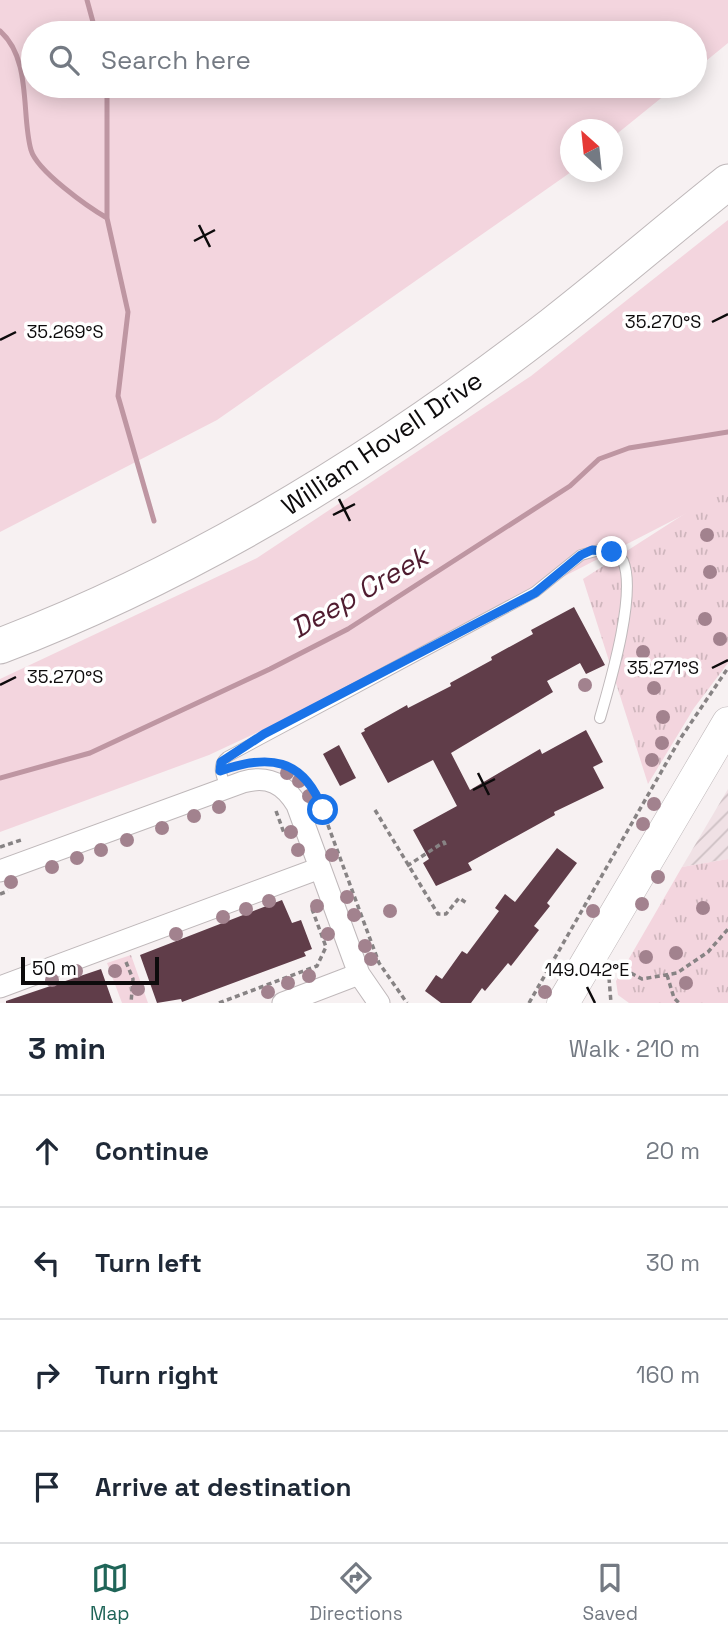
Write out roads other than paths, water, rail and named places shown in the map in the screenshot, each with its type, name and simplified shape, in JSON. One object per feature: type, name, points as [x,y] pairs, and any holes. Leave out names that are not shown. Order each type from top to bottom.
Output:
[{"type":"main road","name":"William Hovell Drive","points":[[0,646],[140,586],[264,521],[411,428],[551,326],[728,182]]},
{"type":"street","points":[[567,1002],[728,723]]},
{"type":"street","points":[[0,871],[257,778],[279,784],[290,793],[297,806],[310,872],[359,974],[379,1003]]},
{"type":"street","points":[[0,987],[310,872]]},
{"type":"street","points":[[283,1003],[359,974]]},
{"type":"lane","points":[[226,788],[220,771],[221,762],[227,757],[535,593],[581,555],[603,549],[623,561],[628,580],[610,685],[600,718]]},
{"type":"waterway","points":[[87,0],[93,21]]},
{"type":"waterway","points":[[0,31],[17,56],[21,72]]},
{"type":"waterway","points":[[25,98],[28,136],[35,158],[64,188],[107,218]]},
{"type":"waterway","points":[[107,98],[107,218],[128,312],[118,396],[154,521]]},
{"type":"waterway","name":"Deep Creek","points":[[0,778],[90,753],[270,669],[348,629],[570,486],[599,459],[629,448],[728,432]]}]
